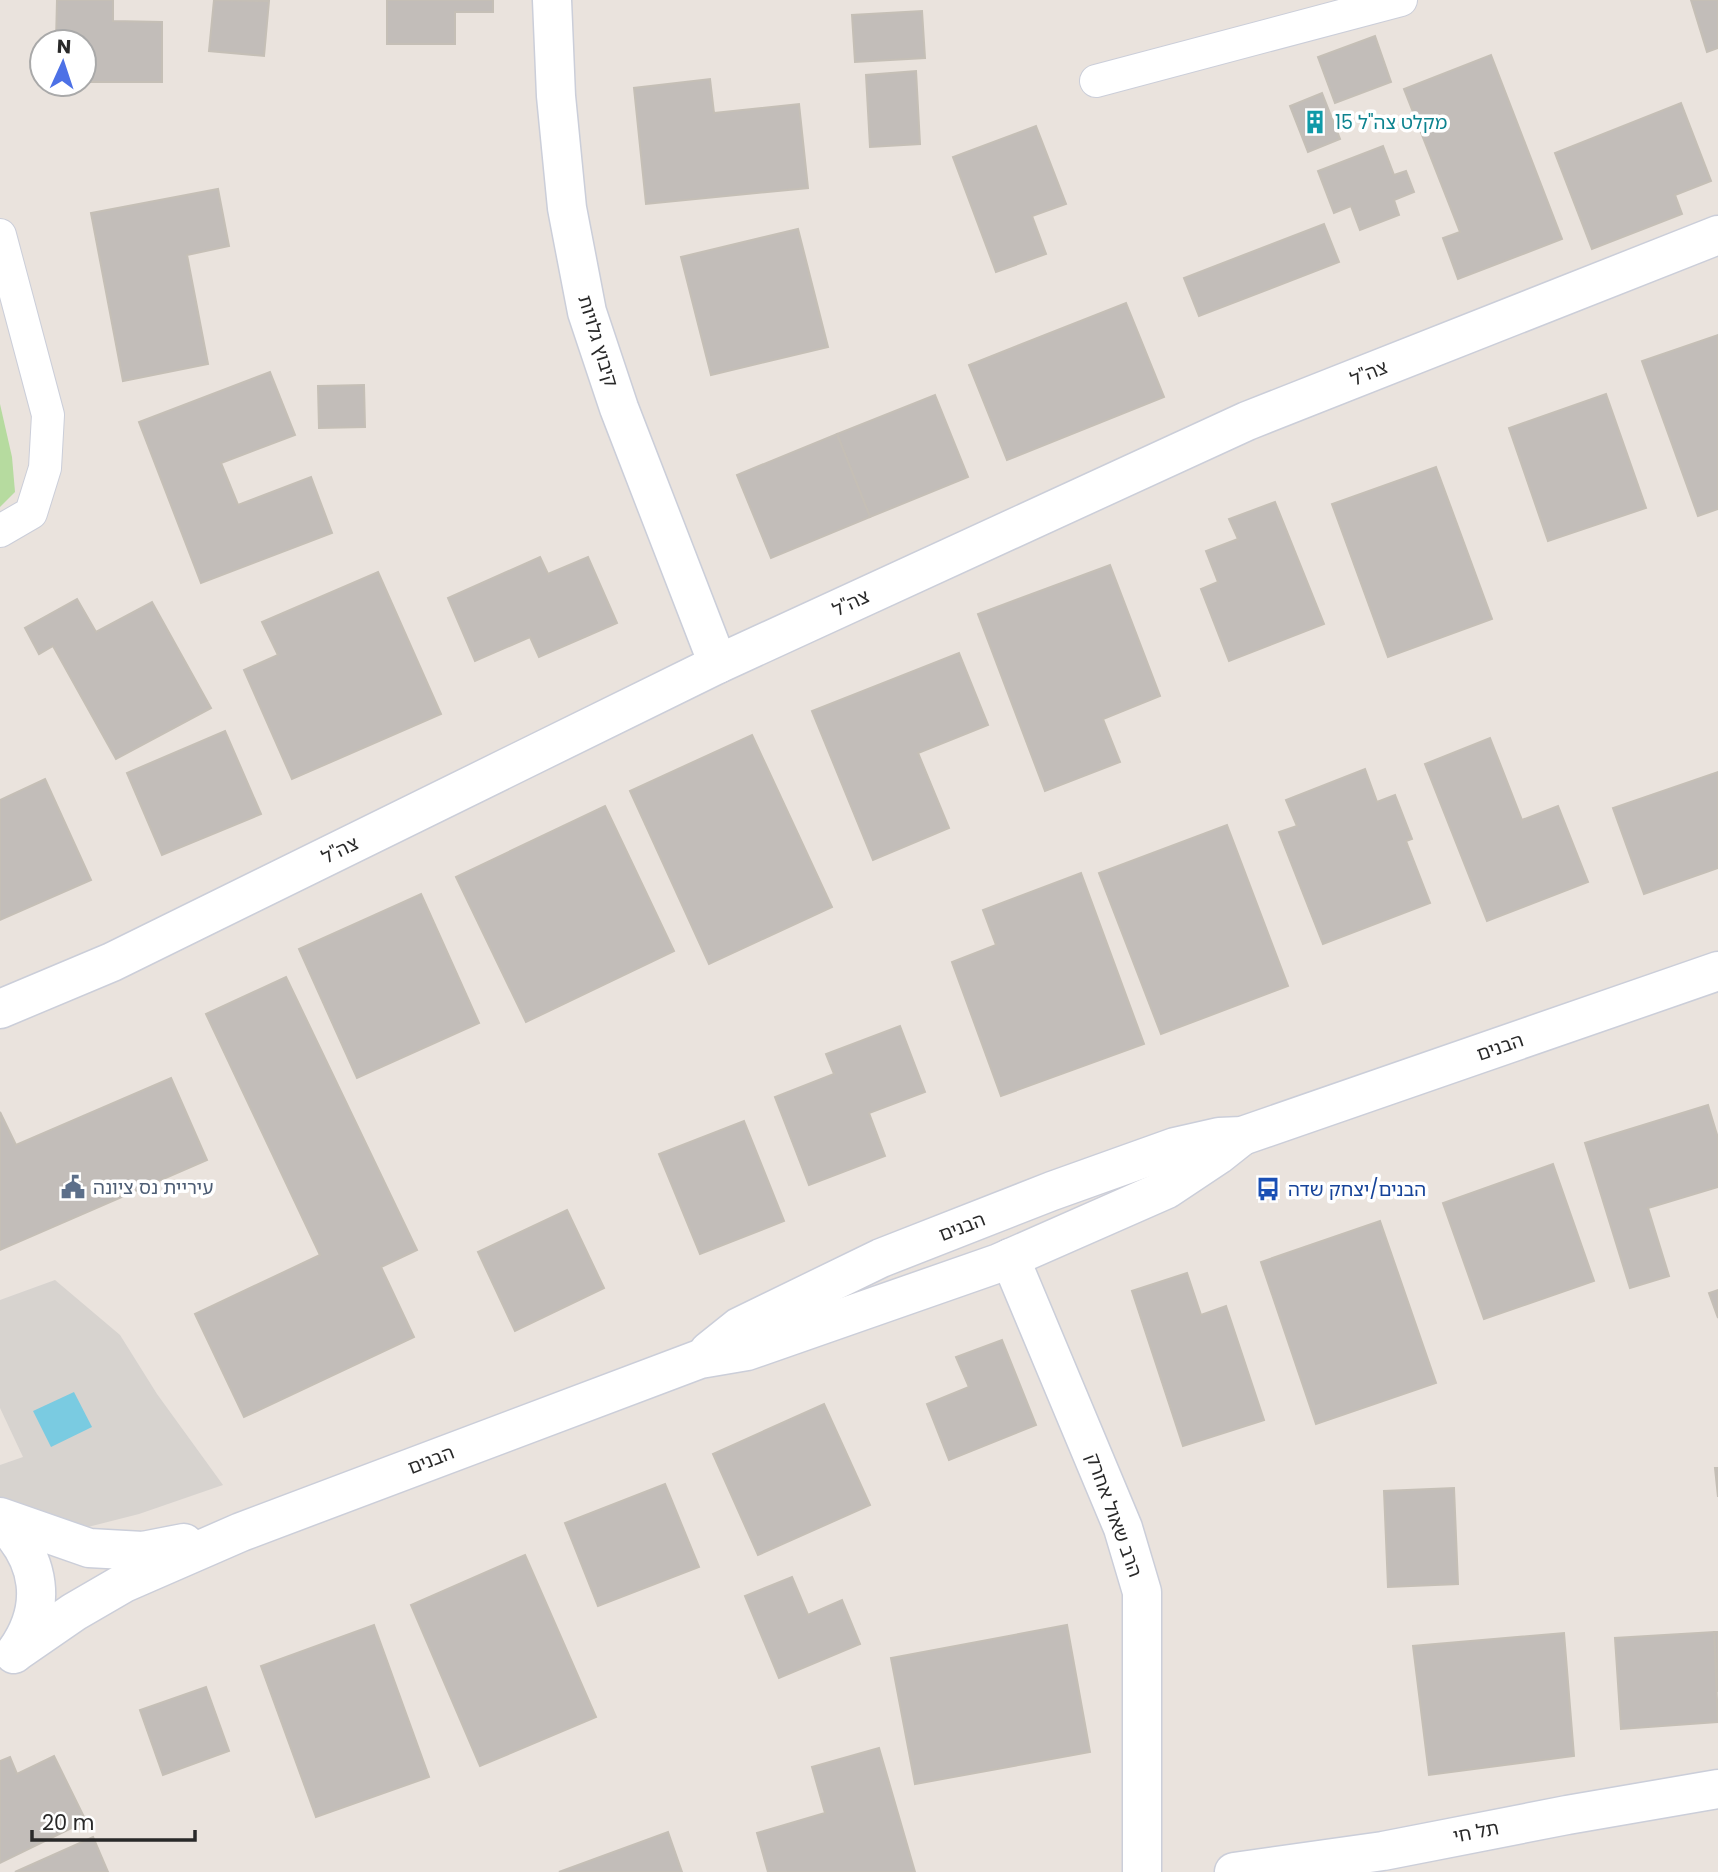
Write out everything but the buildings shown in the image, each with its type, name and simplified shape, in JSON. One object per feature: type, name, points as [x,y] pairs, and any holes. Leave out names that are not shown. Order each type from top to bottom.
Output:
[{"type":"street","name":"קיבוץ גלויות","points":[[552,0],[556,96],[567,208],[587,312],[619,408],[718,664]]},
{"type":"street","name":"צה\"ל","points":[[0,1009],[112,962],[718,664],[1247,421],[1718,235]]},
{"type":"street","name":"הבנים","points":[[699,1359],[739,1327],[881,1258],[1052,1191],[1175,1147],[1219,1137],[1242,1136],[1718,971]]},
{"type":"street","name":"הבנים","points":[[8,1660],[74,1612],[124,1583],[241,1532],[699,1359],[747,1351],[1010,1258],[1167,1189],[1242,1136]]},
{"type":"street","name":"הרב שאול אחרק","points":[[1010,1258],[1123,1528],[1142,1592],[1142,1872]]},
{"type":"street","name":"הבנים","points":[[0,1518],[89,1548],[143,1551],[241,1532]]},
{"type":"street","points":[[0,1518],[18,1537],[32,1565],[37,1595],[31,1626],[8,1660]]},
{"type":"street","name":"תל חי","points":[[1234,1872],[1383,1851],[1718,1789]]},
{"type":"lane","points":[[1096,81],[1402,0]]},
{"type":"lane","points":[[0,235],[48,415],[46,468],[31,513],[0,531]]},
{"type":"green space","points":[[0,404],[12,457],[15,492],[0,507]]},
{"type":"shaded area","points":[[55,1280],[120,1335],[157,1394],[223,1485],[139,1514],[84,1528],[0,1501],[0,1465],[23,1457],[0,1408],[0,1300]]},
{"type":"water","points":[[74,1392],[92,1427],[51,1447],[33,1411]]},
{"type":"place","name":"מקלט צה\"ל 15","points":[[1315,122]]},
{"type":"place","name":"עיריית נס ציונה","points":[[73,1187]]},
{"type":"place","name":"הבנים/יצחק שדה","points":[[1268,1189]]}]
